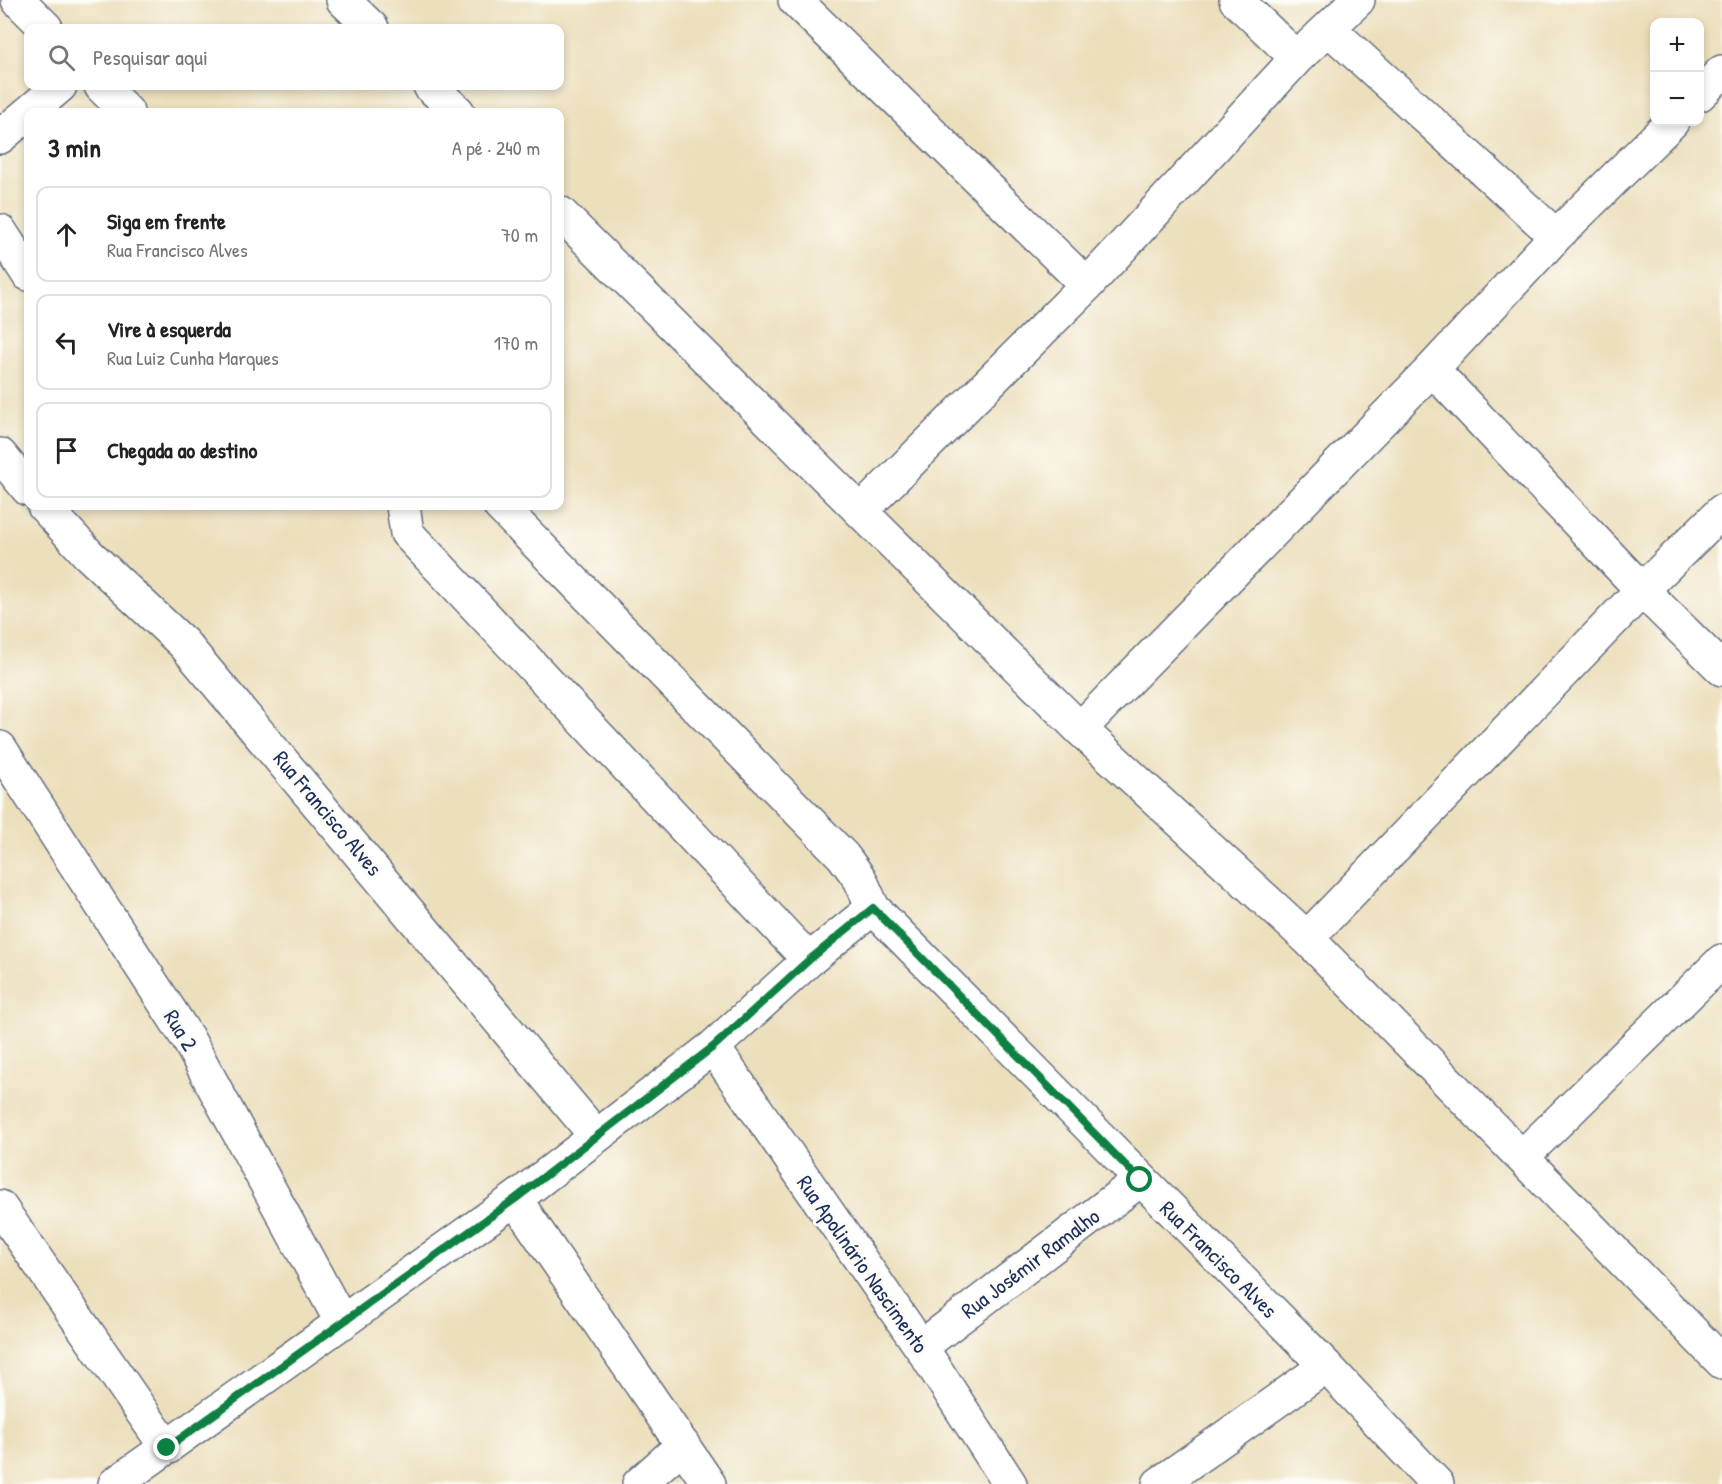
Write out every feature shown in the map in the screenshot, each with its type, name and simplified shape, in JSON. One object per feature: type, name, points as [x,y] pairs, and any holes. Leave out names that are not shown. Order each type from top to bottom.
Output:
[{"type":"street","points":[[18,0],[42,24]]},
{"type":"street","points":[[343,0],[368,24]]},
{"type":"street","points":[[795,0],[1087,285]]},
{"type":"street","points":[[1236,0],[1297,58]]},
{"type":"street","points":[[862,510],[1087,285],[1297,58],[1358,0]]},
{"type":"street","points":[[1329,29],[1556,236]]},
{"type":"street","points":[[1704,90],[1722,72]]},
{"type":"street","points":[[34,108],[55,90]]},
{"type":"street","points":[[105,90],[123,108]]},
{"type":"street","points":[[434,90],[454,108]]},
{"type":"street","points":[[0,137],[24,117]]},
{"type":"street","points":[[1080,729],[1432,369],[1556,236],[1668,126]]},
{"type":"street","points":[[564,217],[862,510],[1080,729],[1307,938],[1722,1362]]},
{"type":"street","points":[[0,231],[24,268]]},
{"type":"street","points":[[1432,369],[1642,590],[1722,669]]},
{"type":"street","points":[[0,455],[24,484]]},
{"type":"street","name":"Rua Francisco Alves","points":[[48,510],[88,554],[184,644],[596,1136]]},
{"type":"street","points":[[404,510],[407,533],[809,960]]},
{"type":"street","points":[[115,1484],[515,1199],[713,1047],[809,960],[873,908],[860,879],[843,856],[504,510]]},
{"type":"street","points":[[1307,938],[1642,590],[1722,511]]},
{"type":"street","name":"Rua 2","points":[[0,748],[188,1039],[342,1323]]},
{"type":"street","name":"Rua Francisco Alves","points":[[873,908],[1326,1366],[1437,1484]]},
{"type":"street","points":[[1522,1157],[1722,961]]},
{"type":"street","name":"Rua Apolinário Nascimento","points":[[713,1047],[921,1347],[1010,1484]]},
{"type":"street","name":"Rua Josémir Ramalho","points":[[921,1347],[1140,1180]]},
{"type":"street","points":[[515,1199],[710,1484]]},
{"type":"street","points":[[0,1207],[167,1448]]},
{"type":"street","points":[[1159,1484],[1326,1366]]},
{"type":"street","points":[[639,1484],[683,1445]]},
{"type":"route","points":[[167,1448],[515,1199],[713,1047],[809,960],[873,908],[1140,1180]]}]
